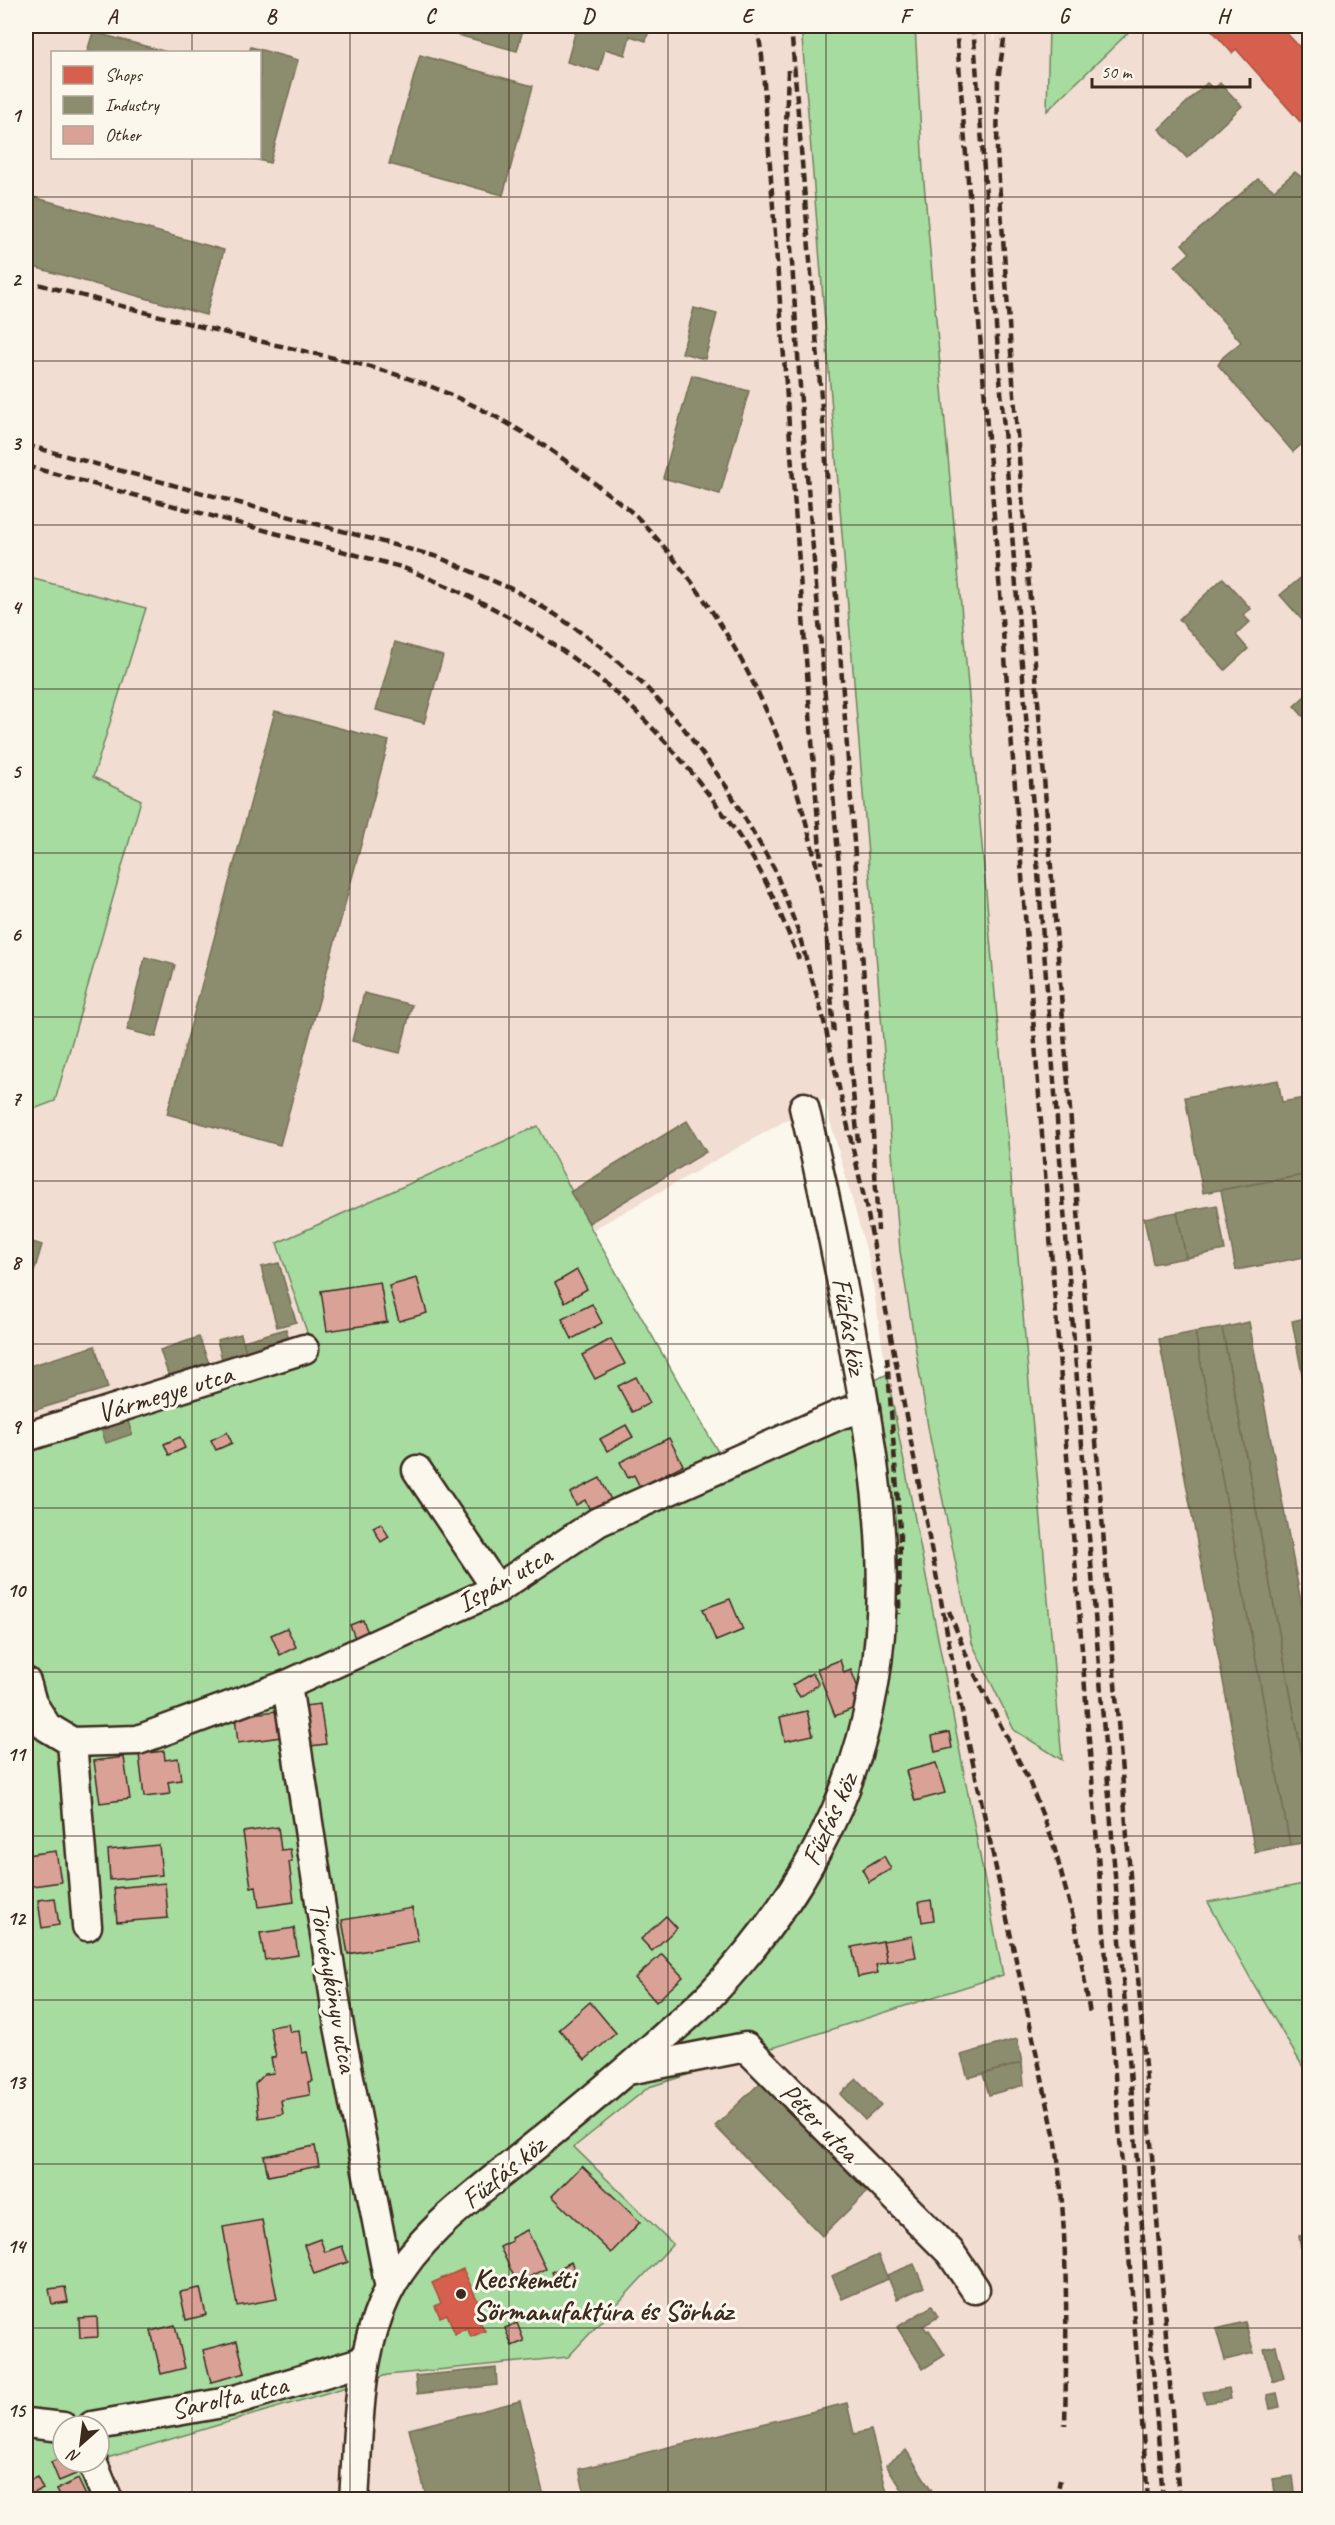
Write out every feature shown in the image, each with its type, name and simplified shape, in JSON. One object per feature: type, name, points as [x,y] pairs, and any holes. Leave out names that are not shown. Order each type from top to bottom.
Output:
[{"type":"street","name":"Fűzfás köz","points":[[354,2499],[364,2361],[377,2315],[405,2264],[440,2224],[626,2071],[711,1995],[771,1924],[810,1866],[843,1794],[866,1720],[874,1683],[879,1637],[881,1547],[866,1408],[831,1222],[804,1107]]},
{"type":"street","name":"Vármegye utca","points":[[26,1437],[304,1350]]},
{"type":"street","name":"Ispán utca","points":[[72,1742],[138,1740],[287,1685],[497,1589],[598,1522],[841,1414],[866,1408]]},
{"type":"street","points":[[417,1470],[497,1589]]},
{"type":"street","points":[[26,1682],[32,1703],[47,1726],[72,1742],[87,1926]]},
{"type":"street","name":"Törvénykönyv utca","points":[[287,1685],[339,2026],[390,2288]]},
{"type":"street","name":"Péter utca","points":[[626,2071],[746,2047],[950,2252],[975,2289]]},
{"type":"street","name":"Sarolta utca","points":[[111,2423],[228,2402],[364,2361]]},
{"type":"street","points":[[26,2422],[51,2425]]},
{"type":"street","points":[[97,2474],[108,2499]]},
{"type":"shaded area","points":[[26,26],[801,26],[900,1251],[929,1433],[955,1564],[923,171],[915,26],[992,26],[994,42],[998,26],[1049,26],[1047,110],[1135,26],[1309,26],[1309,2499],[123,2499],[111,2470],[111,2457],[387,2375],[568,2357],[673,2245],[574,2147],[649,2087],[1003,1975],[887,1374],[869,1260],[824,1099],[592,1230],[538,1126],[314,1353],[26,1448],[26,1112],[55,1101],[141,800],[93,777],[146,609],[26,577]]},
{"type":"green space","points":[[801,26],[915,26],[923,171],[1062,1760],[1014,1730],[972,1643],[929,1433],[900,1251]]},
{"type":"green space","points":[[1049,26],[1135,26],[1047,111]]},
{"type":"green space","points":[[26,577],[146,608],[93,777],[141,800],[55,1101],[26,1112]]},
{"type":"green space","points":[[538,1126],[592,1230],[721,1457],[887,1374],[1003,1975],[649,2087],[574,2147],[673,2244],[568,2357],[387,2375],[111,2457],[111,2414],[51,2414],[51,2474],[111,2474],[111,2468],[123,2499],[26,2499],[26,1448],[314,1353],[277,1243]]},
{"type":"green space","points":[[1310,1883],[1309,2077],[1208,1902]]},
{"type":"building: Shops","points":[[1208,26],[1280,26],[1310,58],[1310,121],[1304,126],[1236,49],[1232,53]]},
{"type":"building: Shops","points":[[463,2269],[486,2319],[480,2322],[485,2331],[471,2337],[467,2328],[455,2334],[447,2314],[440,2317],[435,2306],[441,2303],[432,2283]]},
{"type":"building: Industry","points":[[424,26],[524,26],[517,51]]},
{"type":"building: Industry","points":[[577,26],[650,26],[646,41],[630,36],[625,55],[605,49],[599,71],[567,62]]},
{"type":"building: Industry","points":[[93,32],[163,51],[87,51]]},
{"type":"building: Industry","points":[[251,47],[298,60],[270,163],[255,159],[261,159],[261,51],[249,51]]},
{"type":"building: Industry","points":[[420,55],[533,86],[503,195],[389,164]]},
{"type":"building: Industry","points":[[1207,83],[1214,89],[1220,83],[1242,106],[1187,158],[1159,129]]},
{"type":"building: Industry","points":[[1295,172],[1309,183],[1303,192],[1310,200],[1310,437],[1293,452],[1218,365],[1223,357],[1241,342],[1175,266],[1190,253],[1182,244],[1258,179],[1274,190]]},
{"type":"building: Industry","points":[[26,195],[224,250],[206,315],[26,265]]},
{"type":"building: Industry","points":[[694,308],[717,314],[705,359],[682,353]]},
{"type":"building: Industry","points":[[692,375],[749,391],[720,494],[663,478]]},
{"type":"building: Industry","points":[[1310,570],[1310,629],[1280,595]]},
{"type":"building: Industry","points":[[1223,578],[1251,609],[1243,615],[1250,622],[1236,635],[1248,649],[1225,670],[1179,619]]},
{"type":"building: Industry","points":[[395,642],[443,656],[424,723],[376,710]]},
{"type":"building: Industry","points":[[1305,696],[1310,701],[1310,724],[1294,706]]},
{"type":"building: Industry","points":[[275,711],[389,741],[280,1145],[167,1114]]},
{"type":"building: Industry","points":[[145,957],[175,965],[156,1037],[127,1030]]},
{"type":"building: Industry","points":[[364,993],[412,1005],[400,1053],[352,1041]]},
{"type":"building: Industry","points":[[1278,1080],[1282,1102],[1310,1097],[1310,1174],[1203,1193],[1185,1097]]},
{"type":"building: Industry","points":[[687,1121],[706,1152],[589,1223],[570,1192]]},
{"type":"building: Industry","points":[[1310,1174],[1310,1256],[1236,1270],[1221,1190]]},
{"type":"building: Industry","points":[[1217,1205],[1225,1250],[1186,1258],[1177,1212]]},
{"type":"building: Industry","points":[[1177,1212],[1186,1258],[1153,1264],[1144,1218]]},
{"type":"building: Industry","points":[[26,1240],[42,1245],[31,1282],[26,1280]]},
{"type":"building: Industry","points":[[279,1263],[296,1322],[277,1327],[261,1267]]},
{"type":"building: Industry","points":[[1310,1317],[1310,1416],[1292,1321]]},
{"type":"building: Industry","points":[[1249,1322],[1310,1650],[1310,1799],[1222,1328]]},
{"type":"building: Industry","points":[[1222,1328],[1310,1799],[1310,1842],[1290,1845],[1195,1332]]},
{"type":"building: Industry","points":[[286,1329],[290,1344],[247,1356],[243,1341]]},
{"type":"building: Industry","points":[[1195,1332],[1290,1845],[1255,1852],[1159,1339]]},
{"type":"building: Industry","points":[[241,1334],[247,1356],[223,1363],[217,1340]]},
{"type":"building: Industry","points":[[199,1337],[210,1366],[170,1380],[160,1350]]},
{"type":"building: Industry","points":[[95,1346],[108,1388],[26,1413],[26,1367]]},
{"type":"building: Industry","points":[[125,1411],[132,1434],[106,1443],[98,1420]]},
{"type":"building: Industry","points":[[1017,2039],[1022,2063],[968,2078],[961,2055]]},
{"type":"building: Industry","points":[[1022,2063],[1024,2085],[989,2095],[983,2074]]},
{"type":"building: Industry","points":[[857,2079],[881,2105],[865,2120],[840,2094]]},
{"type":"building: Industry","points":[[761,2082],[867,2192],[822,2236],[715,2126]]},
{"type":"building: Industry","points":[[1310,2234],[1310,2267],[1304,2268],[1299,2236]]},
{"type":"building: Industry","points":[[878,2255],[888,2279],[842,2299],[832,2276]]},
{"type":"building: Industry","points":[[914,2264],[924,2287],[897,2299],[887,2275]]},
{"type":"building: Industry","points":[[932,2306],[938,2317],[923,2326],[927,2331],[929,2330],[945,2355],[923,2369],[897,2327]]},
{"type":"building: Industry","points":[[1245,2322],[1254,2353],[1225,2360],[1216,2329]]},
{"type":"building: Industry","points":[[1276,2346],[1284,2378],[1273,2382],[1264,2349]]},
{"type":"building: Industry","points":[[496,2368],[497,2385],[417,2394],[415,2376]]},
{"type":"building: Industry","points":[[1229,2388],[1231,2399],[1206,2403],[1203,2392]]},
{"type":"building: Industry","points":[[1277,2393],[1280,2407],[1270,2409],[1267,2395]]},
{"type":"building: Industry","points":[[520,2401],[545,2500],[427,2500],[409,2429]]},
{"type":"building: Industry","points":[[847,2403],[854,2434],[871,2430],[889,2500],[586,2500],[579,2469]]},
{"type":"building: Industry","points":[[906,2450],[938,2500],[909,2500],[886,2465]]},
{"type":"building: Industry","points":[[1293,2476],[1296,2500],[1276,2500],[1273,2479]]},
{"type":"building: Other","points":[[577,1270],[587,1289],[565,1302],[555,1283]]},
{"type":"building: Other","points":[[417,1278],[427,1313],[399,1321],[389,1286]]},
{"type":"building: Other","points":[[380,1282],[387,1322],[327,1331],[321,1291]]},
{"type":"building: Other","points":[[592,1304],[602,1323],[572,1339],[562,1319]]},
{"type":"building: Other","points":[[611,1339],[625,1364],[595,1379],[582,1355]]},
{"type":"building: Other","points":[[636,1377],[650,1403],[632,1412],[618,1386]]},
{"type":"building: Other","points":[[626,1425],[633,1437],[607,1451],[600,1439]]},
{"type":"building: Other","points":[[227,1432],[232,1443],[216,1450],[211,1440]]},
{"type":"building: Other","points":[[180,1437],[185,1448],[169,1455],[164,1444]]},
{"type":"building: Other","points":[[669,1438],[683,1465],[640,1487],[634,1475],[628,1478],[620,1462]]},
{"type":"building: Other","points":[[600,1478],[612,1502],[591,1512],[585,1500],[576,1505],[570,1493]]},
{"type":"building: Other","points":[[381,1523],[389,1537],[381,1542],[373,1527]]},
{"type":"building: Other","points":[[730,1599],[743,1630],[716,1641],[703,1609]]},
{"type":"building: Other","points":[[363,1620],[368,1633],[355,1638],[350,1625]]},
{"type":"building: Other","points":[[287,1628],[296,1647],[280,1655],[271,1635]]},
{"type":"building: Other","points":[[840,1660],[844,1673],[851,1670],[860,1693],[853,1696],[857,1707],[835,1716],[817,1669]]},
{"type":"building: Other","points":[[812,1673],[819,1684],[800,1697],[792,1685]]},
{"type":"building: Other","points":[[320,1704],[326,1744],[303,1747],[297,1707]]},
{"type":"building: Other","points":[[277,1711],[281,1737],[238,1743],[235,1716]]},
{"type":"building: Other","points":[[807,1711],[813,1735],[785,1741],[780,1717]]},
{"type":"building: Other","points":[[949,1732],[952,1748],[935,1752],[932,1736]]},
{"type":"building: Other","points":[[164,1751],[165,1760],[178,1758],[181,1780],[168,1782],[170,1794],[144,1797],[139,1754]]},
{"type":"building: Other","points":[[124,1757],[130,1799],[100,1803],[94,1761]]},
{"type":"building: Other","points":[[936,1763],[945,1793],[915,1801],[906,1771]]},
{"type":"building: Other","points":[[278,1827],[281,1850],[290,1849],[292,1862],[289,1862],[294,1902],[259,1907],[256,1886],[251,1887],[243,1832]]},
{"type":"building: Other","points":[[159,1845],[162,1875],[110,1880],[108,1850]]},
{"type":"building: Other","points":[[56,1851],[61,1882],[26,1887],[26,1855]]},
{"type":"building: Other","points":[[884,1856],[891,1869],[869,1882],[862,1869]]},
{"type":"building: Other","points":[[165,1883],[168,1918],[117,1922],[114,1888]]},
{"type":"building: Other","points":[[55,1898],[59,1925],[42,1928],[38,1900]]},
{"type":"building: Other","points":[[931,1900],[934,1920],[922,1922],[919,1902]]},
{"type":"building: Other","points":[[412,1908],[418,1941],[348,1954],[342,1920]]},
{"type":"building: Other","points":[[666,1916],[677,1928],[652,1951],[641,1939]]},
{"type":"building: Other","points":[[294,1928],[298,1955],[265,1960],[260,1933]]},
{"type":"building: Other","points":[[912,1936],[916,1957],[887,1962],[883,1941]]},
{"type":"building: Other","points":[[883,1941],[887,1962],[876,1965],[878,1973],[858,1977],[852,1947]]},
{"type":"building: Other","points":[[662,1954],[683,1977],[656,2002],[635,1978]]},
{"type":"building: Other","points":[[590,2002],[616,2033],[585,2060],[559,2029]]},
{"type":"building: Other","points":[[288,2024],[290,2032],[299,2031],[302,2053],[307,2052],[313,2081],[308,2082],[310,2095],[281,2100],[283,2114],[259,2118],[255,2084],[265,2074],[274,2073],[271,2058],[276,2057],[270,2027]]},
{"type":"building: Other","points":[[315,2146],[319,2166],[268,2176],[264,2156]]},
{"type":"building: Other","points":[[582,2166],[640,2222],[611,2253],[552,2196]]},
{"type":"building: Other","points":[[262,2220],[277,2299],[237,2306],[223,2227]]},
{"type":"building: Other","points":[[527,2230],[546,2269],[517,2283],[500,2247]]},
{"type":"building: Other","points":[[320,2239],[325,2252],[342,2246],[348,2262],[314,2274],[304,2245]]},
{"type":"building: Other","points":[[571,2262],[577,2274],[557,2284],[552,2272]]},
{"type":"building: Other","points":[[65,2287],[68,2302],[52,2304],[49,2289]]},
{"type":"building: Other","points":[[200,2288],[206,2315],[186,2320],[180,2292]]},
{"type":"building: Other","points":[[97,2317],[98,2337],[80,2338],[79,2318]]},
{"type":"building: Other","points":[[517,2323],[524,2341],[512,2346],[505,2328]]},
{"type":"building: Other","points":[[175,2325],[185,2368],[161,2374],[151,2331]]},
{"type":"building: Other","points":[[237,2341],[245,2373],[211,2382],[203,2350]]},
{"type":"building: Other","points":[[56,2474],[76,2474],[59,2481]]},
{"type":"building: Other","points":[[37,2477],[43,2489],[26,2496],[26,2482]]},
{"type":"building: Other","points":[[78,2479],[88,2500],[61,2500],[56,2490]]},
{"type":"railway","points":[[757,26],[762,56],[821,864]]},
{"type":"railway","points":[[791,26],[868,1033],[878,1231]]},
{"type":"railway","points":[[956,26],[1148,2500]]},
{"type":"railway","points":[[973,26],[1163,2500]]},
{"type":"railway","points":[[1006,26],[998,80],[997,152],[1014,395],[1179,2500]]},
{"type":"railway","points":[[788,70],[785,154],[801,402],[839,867],[850,1063],[858,1142]]},
{"type":"railway","points":[[26,281],[416,381],[482,409],[524,433],[565,460],[626,507],[672,557],[703,597],[754,684],[792,777],[807,825],[820,883],[828,948]]},
{"type":"railway","points":[[26,445],[438,557],[514,590],[556,615],[600,646],[645,686],[682,726],[726,786],[774,868],[798,931],[823,1017],[868,1215],[964,1722],[1056,2143],[1065,2248],[1065,2425]]},
{"type":"railway","points":[[26,466],[401,567],[446,585],[528,628],[601,680],[668,745],[699,782],[753,859],[776,904],[799,959]]},
{"type":"railway","points":[[827,942],[834,1035]]},
{"type":"railway","points":[[887,1357],[900,1530],[899,1614]]},
{"type":"railway","points":[[949,1611],[971,1667],[1029,1781],[1052,1839],[1076,1928],[1090,2014]]},
{"type":"railway","points":[[1056,2500],[1060,2480]]},
{"type":"place","name":"Kecskeméti Sörmanufaktúra és Sörház","points":[[461,2294]]}]
